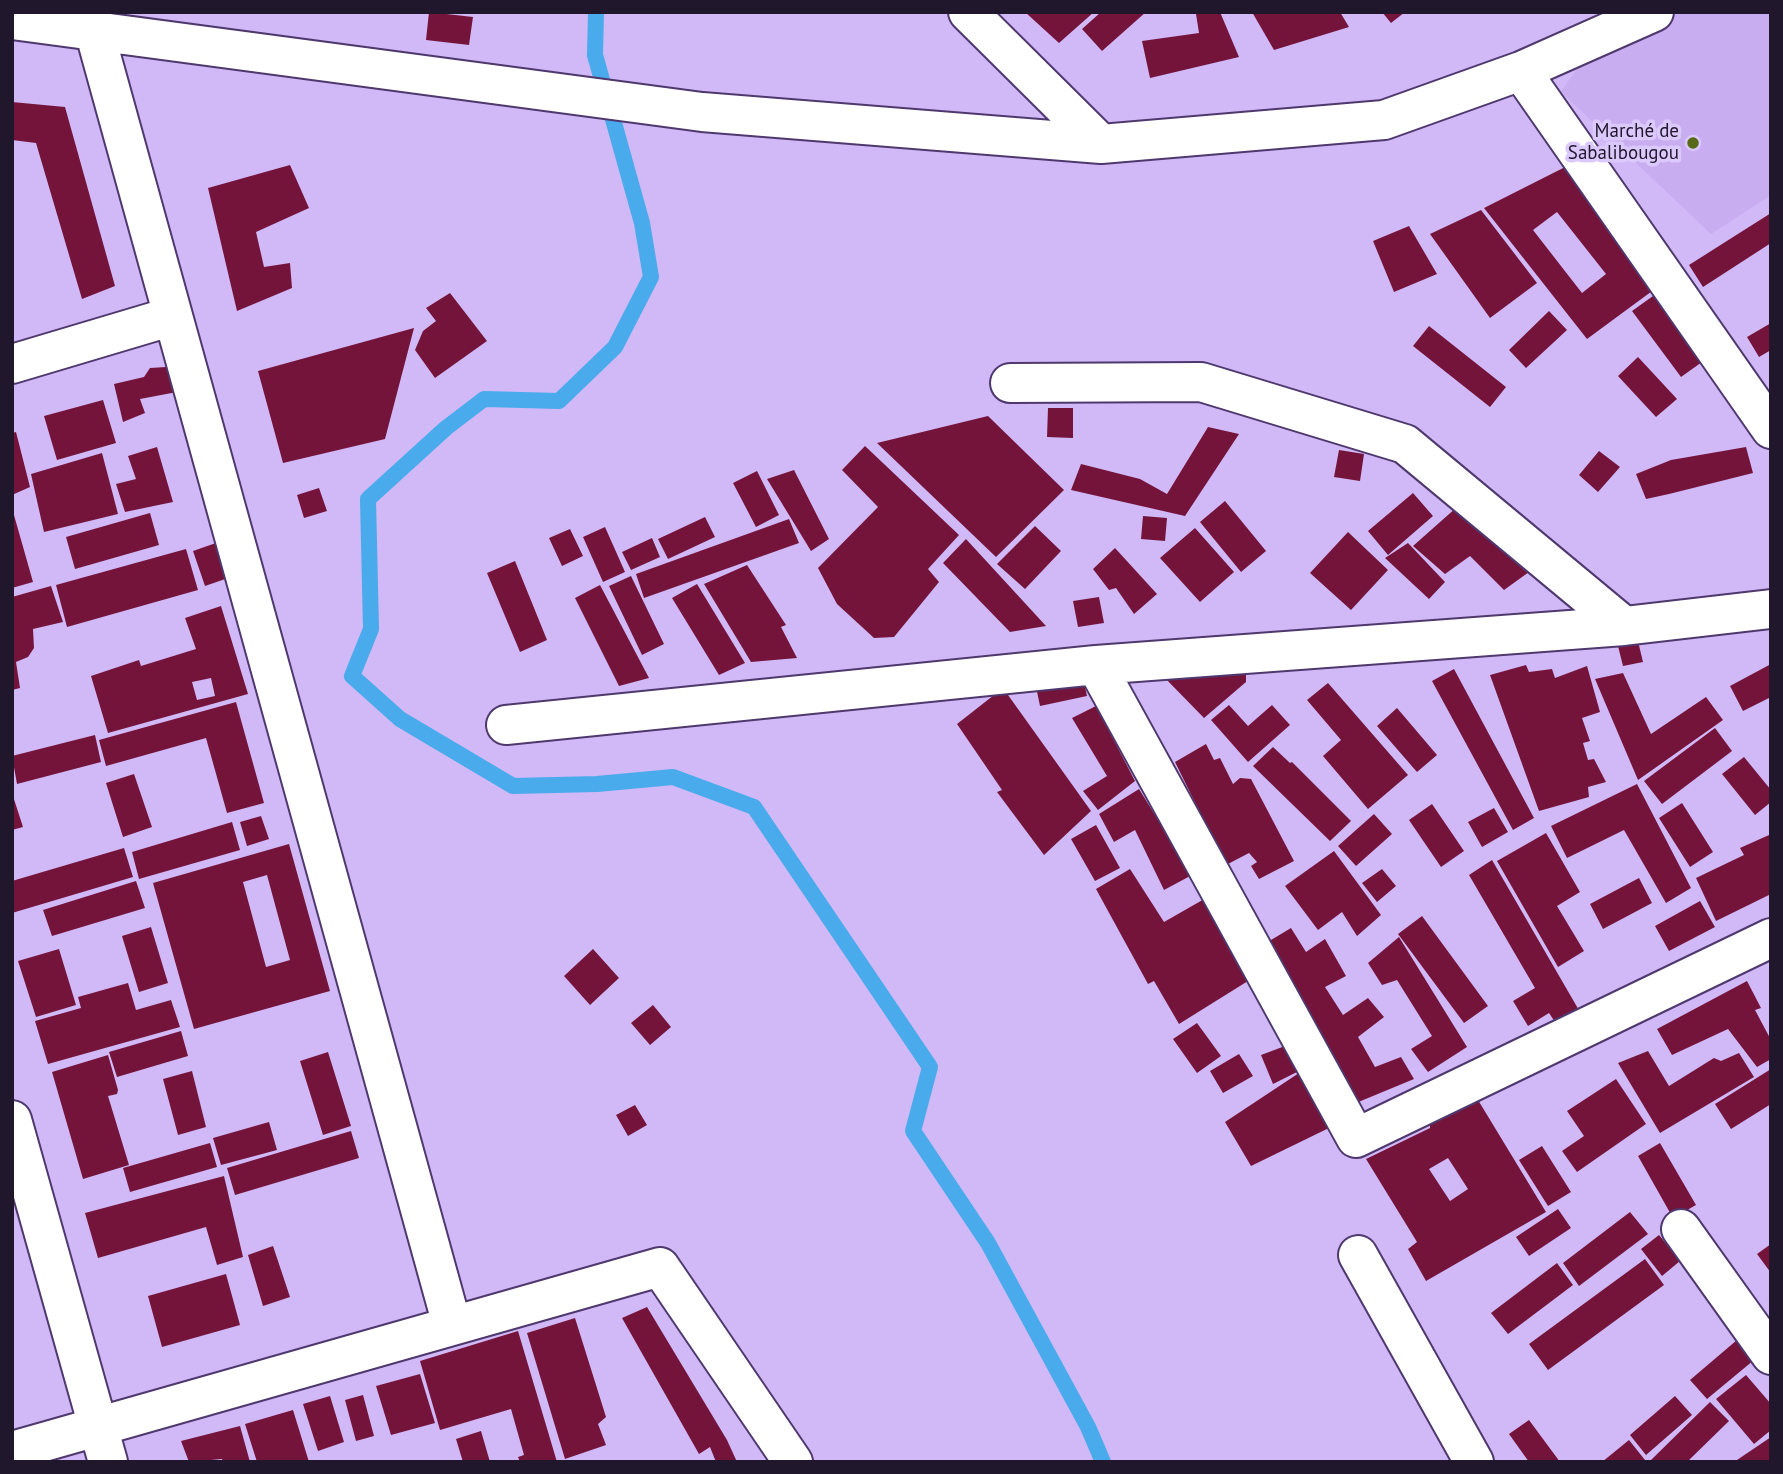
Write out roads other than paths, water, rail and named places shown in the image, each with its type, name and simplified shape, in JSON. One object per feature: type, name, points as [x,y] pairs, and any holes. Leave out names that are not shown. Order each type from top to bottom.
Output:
[{"type":"street","points":[[968,12],[1101,144]]},
{"type":"street","points":[[12,20],[91,21],[702,112],[1101,144],[1384,120],[1521,71],[1606,21],[1654,12]]},
{"type":"street","points":[[91,21],[452,1325]]},
{"type":"street","points":[[1521,71],[1771,429]]},
{"type":"street","points":[[12,364],[173,316]]},
{"type":"street","points":[[1010,383],[1201,382],[1405,444],[1624,626]]},
{"type":"street","points":[[506,724],[1096,665],[1624,626],[1771,609]]},
{"type":"street","points":[[1096,665],[1356,1138],[1771,938]]},
{"type":"street","points":[[12,1120],[103,1444]]},
{"type":"street","points":[[1681,1229],[1771,1355]]},
{"type":"street","points":[[1358,1255],[1474,1462]]},
{"type":"street","points":[[12,1451],[103,1444],[452,1325],[660,1266],[793,1462]]},
{"type":"waterway","points":[[596,12],[595,55],[642,223],[651,277],[615,347],[559,401],[484,399],[446,428],[368,499],[371,629],[352,676],[400,719],[513,786],[597,784],[673,777],[754,807],[930,1067],[913,1131],[988,1243],[1088,1427],[1103,1462]]},
{"type":"place","name":"Marché de Sabalibougou","points":[[1693,143]]}]
